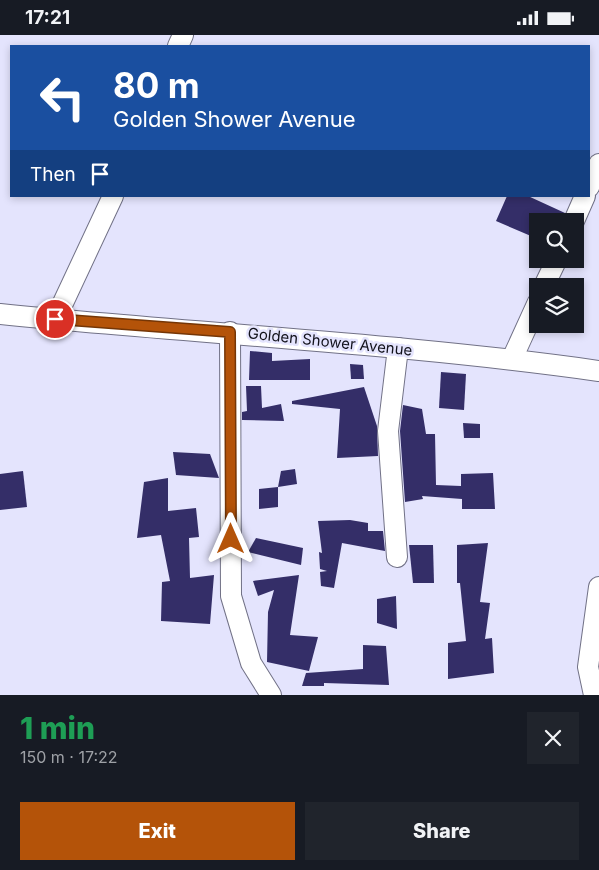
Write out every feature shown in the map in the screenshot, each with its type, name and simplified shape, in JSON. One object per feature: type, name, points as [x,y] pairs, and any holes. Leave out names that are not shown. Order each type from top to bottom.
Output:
[{"type":"street","points":[[590,185],[599,165]]},
{"type":"street","points":[[55,319],[113,197]]},
{"type":"street","points":[[578,213],[585,197]]},
{"type":"street","name":"Golden Shower Avenue","points":[[0,314],[230,332],[512,359],[599,371]]},
{"type":"street","points":[[512,359],[529,322]]},
{"type":"street","points":[[230,332],[231,596],[251,663],[271,695]]},
{"type":"street","points":[[397,557],[388,431],[398,348]]},
{"type":"street","points":[[594,695],[588,667],[599,587]]},
{"type":"building","points":[[507,197],[530,197],[565,213],[529,213],[529,235],[496,221]]},
{"type":"building","points":[[250,351],[272,353],[272,361],[310,359],[310,380],[249,380]]},
{"type":"building","points":[[350,364],[363,365],[364,379],[351,379]]},
{"type":"building","points":[[441,372],[466,374],[464,410],[439,408]]},
{"type":"building","points":[[246,386],[261,386],[262,408],[281,404],[284,421],[242,420],[242,412],[247,411]]},
{"type":"building","points":[[364,387],[377,426],[378,456],[337,458],[340,409],[292,404],[292,401]]},
{"type":"building","points":[[403,405],[422,409],[426,434],[435,434],[436,485],[461,486],[461,474],[493,473],[495,509],[462,509],[462,499],[422,496],[423,499],[405,502],[400,431]]},
{"type":"building","points":[[463,423],[480,424],[480,438],[464,438]]},
{"type":"building","points":[[173,452],[210,454],[219,478],[176,475]]},
{"type":"building","points":[[295,469],[297,484],[278,487],[281,471]]},
{"type":"building","points":[[23,471],[27,507],[0,510],[0,474]]},
{"type":"building","points":[[168,478],[168,511],[196,508],[199,537],[189,538],[190,578],[214,575],[210,624],[161,621],[162,582],[170,581],[161,535],[137,538],[144,482]]},
{"type":"building","points":[[278,487],[278,507],[259,509],[259,489]]},
{"type":"building","points":[[350,520],[368,523],[368,531],[383,531],[385,551],[342,543],[334,588],[321,586],[320,572],[327,571],[320,569],[319,552],[322,553],[318,521]]},
{"type":"building","points":[[256,538],[303,548],[301,565],[248,552]]},
{"type":"building","points":[[488,543],[480,602],[490,603],[485,639],[492,638],[494,673],[448,679],[448,643],[466,641],[460,583],[457,583],[457,545]]},
{"type":"building","points":[[409,545],[433,545],[434,583],[413,583]]},
{"type":"building","points":[[299,575],[290,635],[318,637],[309,671],[267,662],[268,612],[274,590],[258,596],[253,581]]},
{"type":"building","points":[[396,596],[397,629],[377,623],[377,599]]},
{"type":"building","points":[[363,645],[386,646],[389,685],[324,683],[324,686],[302,686],[306,673],[363,669]]},
{"type":"route","points":[[55,319],[230,332],[231,539]]}]
